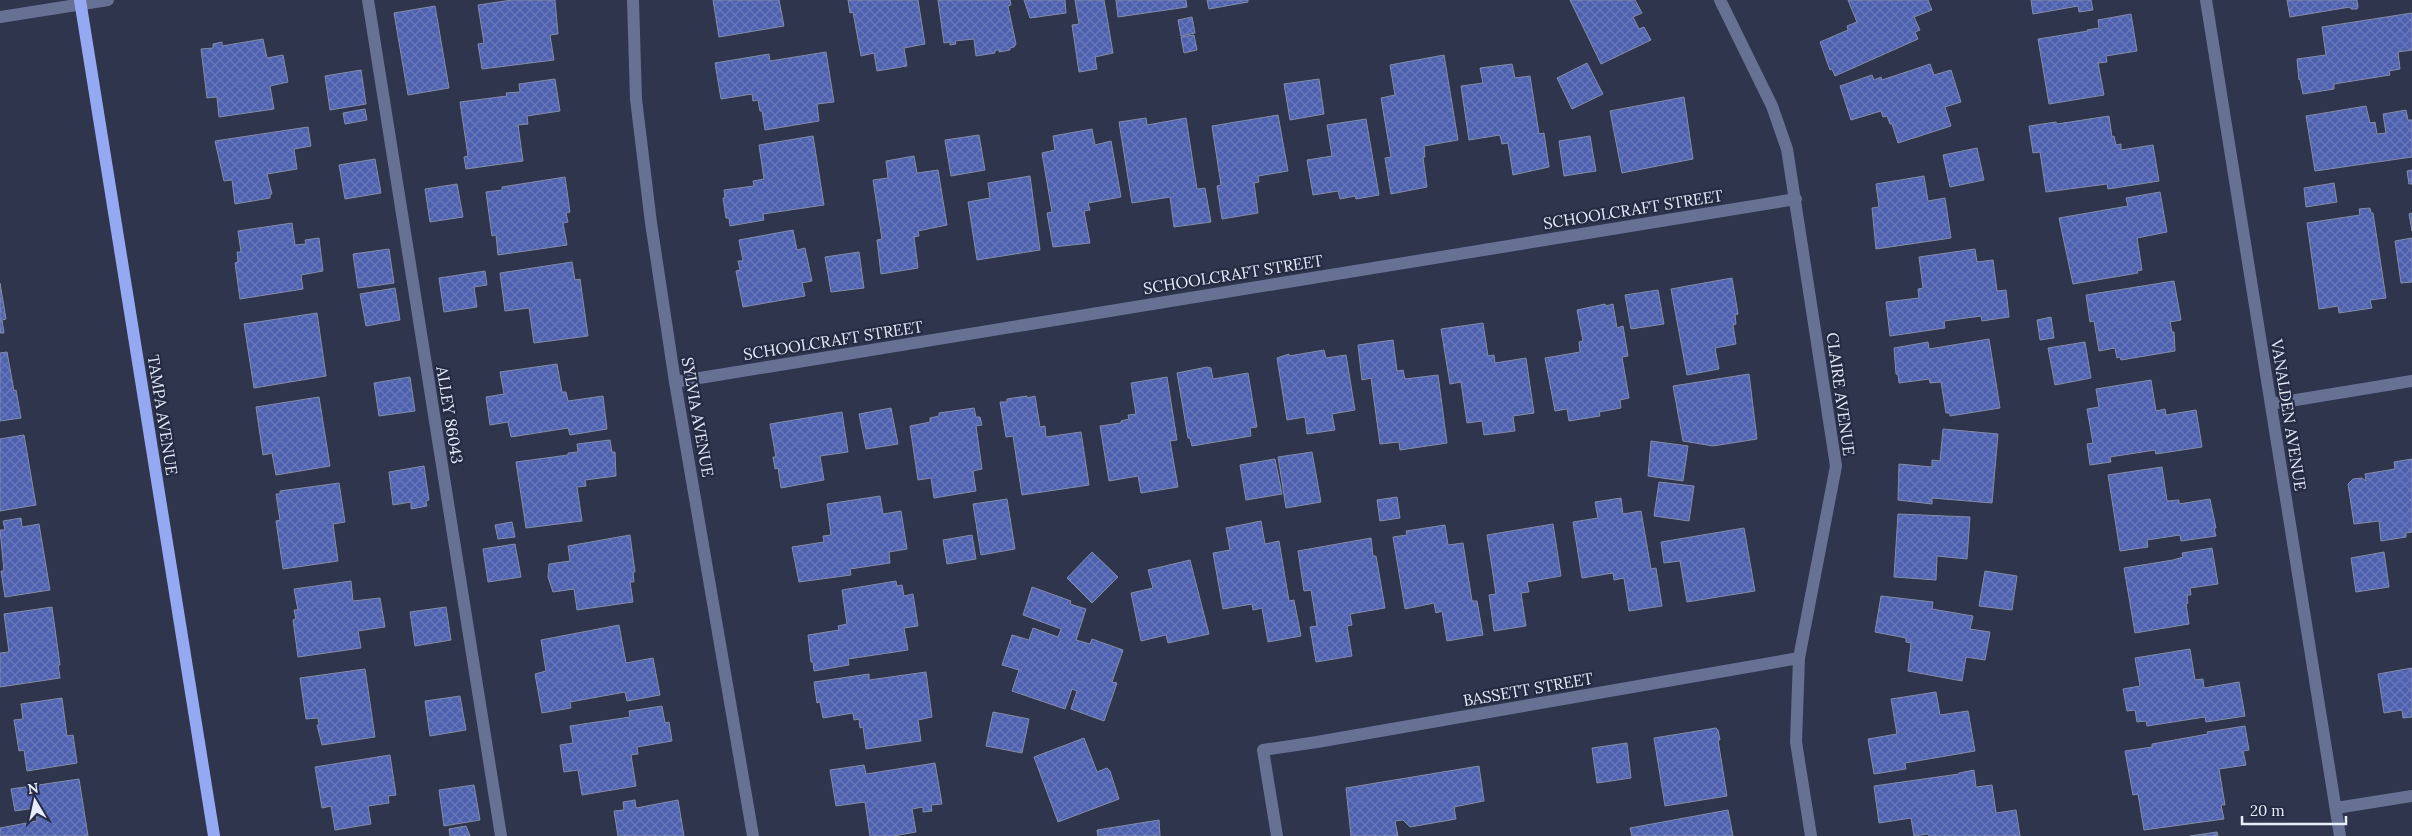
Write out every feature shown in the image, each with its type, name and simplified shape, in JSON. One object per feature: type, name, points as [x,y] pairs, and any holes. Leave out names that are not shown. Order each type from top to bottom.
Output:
[{"type":"main road","name":"TAMPA AVENUE","points":[[80,2],[214,836]]},
{"type":"street","points":[[0,17],[80,2],[108,0]]},
{"type":"street","name":"ALLEY 86043","points":[[368,0],[501,836]]},
{"type":"street","name":"SYLVIA AVENUE","points":[[633,0],[636,98],[651,223],[676,382],[754,836]]},
{"type":"street","name":"CLAIRE AVENUE","points":[[1720,0],[1772,106],[1787,149],[1836,466],[1800,658],[1796,742],[1811,836]]},
{"type":"street","name":"VANALDEN AVENUE","points":[[2206,0],[2340,836]]},
{"type":"street","name":"SCHOOLCRAFT STREET","points":[[676,382],[1796,199]]},
{"type":"street","points":[[2271,404],[2412,381]]},
{"type":"street","name":"BASSETT STREET","points":[[1277,836],[1263,750],[1800,658]]},
{"type":"street","points":[[2336,808],[2412,796]]},
{"type":"building","points":[[512,0],[555,0],[558,34],[550,35],[554,60],[482,69],[478,44],[484,43],[478,5]]},
{"type":"building","points":[[713,0],[779,0],[784,26],[719,37]]},
{"type":"building","points":[[848,0],[918,0],[925,44],[904,48],[907,66],[877,71],[874,53],[861,56],[853,12],[850,13]]},
{"type":"building","points":[[938,0],[1010,0],[1011,5],[1008,6],[1016,44],[1010,50],[999,52],[999,50],[995,50],[995,53],[976,56],[974,39],[955,41],[956,44],[950,45],[950,42],[944,43]]},
{"type":"building","points":[[1024,0],[1065,0],[1066,13],[1030,18]]},
{"type":"building","points":[[1075,0],[1104,0],[1113,53],[1095,57],[1097,69],[1079,72],[1072,25],[1079,24]]},
{"type":"building","points":[[1116,0],[1186,0],[1187,7],[1118,17]]},
{"type":"building","points":[[1207,0],[1248,0],[1248,2],[1209,9]]},
{"type":"building","points":[[1570,0],[1635,0],[1642,13],[1633,17],[1639,29],[1644,27],[1651,40],[1601,64]]},
{"type":"building","points":[[1848,0],[1928,0],[1932,10],[1914,17],[1920,30],[1915,32],[1918,39],[1835,76],[1832,69],[1830,70],[1820,42],[1848,30],[1847,26],[1857,22]]},
{"type":"building","points":[[2031,0],[2091,0],[2093,10],[2079,12],[2078,6],[2033,14]]},
{"type":"building","points":[[2287,0],[2357,0],[2358,7],[2357,9],[2351,9],[2350,7],[2290,17]]},
{"type":"building","points":[[435,6],[449,88],[408,95],[394,13]]},
{"type":"building","points":[[2412,13],[2412,50],[2398,52],[2400,69],[2389,71],[2390,75],[2334,84],[2334,89],[2303,94],[2299,80],[2297,59],[2326,55],[2322,27]]},
{"type":"building","points":[[2131,14],[2137,51],[2106,56],[2107,62],[2098,63],[2104,95],[2049,104],[2038,39],[2088,31],[2099,28],[2098,20]]},
{"type":"building","points":[[1192,17],[1195,33],[1181,36],[1178,20]]},
{"type":"building","points":[[1194,35],[1197,50],[1184,53],[1181,37]]},
{"type":"building","points":[[263,39],[267,58],[283,55],[288,82],[270,86],[274,109],[219,117],[217,97],[207,98],[201,49],[213,48],[213,44],[222,42],[222,46]]},
{"type":"building","points":[[826,52],[834,102],[817,104],[819,121],[765,130],[762,111],[760,111],[758,100],[753,101],[752,94],[721,99],[715,63],[769,54],[770,61]]},
{"type":"building","points":[[1444,55],[1458,140],[1424,146],[1425,157],[1423,157],[1427,187],[1391,194],[1385,158],[1391,157],[1381,98],[1395,95],[1390,65]]},
{"type":"building","points":[[1587,63],[1603,94],[1572,109],[1557,78]]},
{"type":"building","points":[[1512,64],[1515,78],[1530,76],[1539,134],[1544,133],[1549,167],[1513,175],[1508,143],[1502,144],[1500,135],[1469,140],[1461,86],[1483,83],[1480,68]]},
{"type":"building","points":[[1930,64],[1934,75],[1951,70],[1961,102],[1945,107],[1951,126],[1898,143],[1892,124],[1890,124],[1887,116],[1883,117],[1881,111],[1851,120],[1840,86],[1872,75],[1874,80],[1881,77],[1882,80]]},
{"type":"building","points":[[361,70],[366,104],[330,110],[325,76]]},
{"type":"building","points":[[555,79],[560,111],[527,116],[528,124],[518,125],[523,161],[466,169],[464,157],[468,156],[460,102],[507,96],[506,93],[520,92],[519,84]]},
{"type":"building","points":[[1319,79],[1324,114],[1290,120],[1284,84]]},
{"type":"building","points":[[1684,97],[1693,159],[1622,173],[1610,111]]},
{"type":"building","points":[[2366,106],[2370,123],[2375,122],[2377,134],[2386,133],[2383,114],[2406,110],[2408,120],[2412,120],[2412,157],[2315,171],[2306,116]]},
{"type":"building","points":[[365,109],[367,120],[345,124],[343,113]]},
{"type":"building","points":[[1278,115],[1288,171],[1258,176],[1259,182],[1254,183],[1258,213],[1222,219],[1217,186],[1221,185],[1212,126]]},
{"type":"building","points":[[2109,116],[2112,137],[2114,136],[2116,145],[2121,144],[2121,150],[2153,145],[2159,181],[2108,189],[2107,184],[2046,192],[2040,152],[2033,153],[2029,126]]},
{"type":"building","points":[[1146,118],[1147,125],[1186,118],[1197,189],[1205,188],[1211,222],[1174,227],[1170,197],[1132,203],[1119,122]]},
{"type":"building","points":[[1366,119],[1379,195],[1356,199],[1355,196],[1340,199],[1338,191],[1313,195],[1307,160],[1332,156],[1327,125]]},
{"type":"building","points":[[308,127],[311,146],[294,149],[297,169],[267,174],[272,194],[270,194],[270,198],[235,204],[232,180],[224,181],[215,141]]},
{"type":"building","points":[[1092,129],[1095,145],[1111,141],[1121,197],[1088,203],[1090,210],[1084,211],[1090,243],[1053,247],[1047,213],[1052,212],[1042,153],[1055,150],[1053,136]]},
{"type":"building","points":[[979,135],[985,170],[951,176],[945,140]]},
{"type":"building","points":[[813,136],[824,205],[763,214],[764,220],[730,226],[729,218],[726,218],[723,198],[725,198],[724,190],[754,186],[753,181],[764,179],[759,145]]},
{"type":"building","points":[[1590,136],[1596,171],[1564,176],[1559,141]]},
{"type":"building","points":[[1977,148],[1984,180],[1950,187],[1943,155]]},
{"type":"building","points":[[914,156],[917,173],[938,170],[947,225],[918,231],[919,236],[914,237],[918,268],[881,274],[877,240],[882,239],[873,180],[888,178],[886,161]]},
{"type":"building","points":[[375,159],[381,193],[345,199],[339,165]]},
{"type":"building","points":[[2412,170],[2412,184],[2409,184],[2407,171]]},
{"type":"building","points":[[1030,176],[1040,250],[977,260],[968,202],[990,198],[988,183]]},
{"type":"building","points":[[1924,176],[1928,201],[1945,198],[1951,238],[1876,249],[1872,208],[1879,207],[1876,184]]},
{"type":"building","points":[[565,177],[570,212],[566,213],[568,222],[563,223],[567,245],[498,255],[496,235],[492,236],[486,192],[502,190],[502,187]]},
{"type":"building","points":[[2334,183],[2337,202],[2306,207],[2304,188]]},
{"type":"building","points":[[457,184],[463,217],[430,222],[425,189]]},
{"type":"building","points":[[2160,192],[2167,232],[2137,238],[2142,270],[2137,271],[2138,273],[2073,284],[2059,218],[2128,206],[2126,198]]},
{"type":"building","points":[[2370,208],[2371,213],[2373,213],[2386,298],[2370,300],[2372,308],[2339,313],[2338,306],[2319,309],[2307,223],[2360,215],[2359,209]]},
{"type":"building","points":[[2412,213],[2412,231],[2409,214]]},
{"type":"building","points":[[292,223],[295,245],[306,244],[305,240],[319,238],[323,271],[301,275],[303,289],[240,299],[235,263],[238,262],[237,252],[241,252],[238,231]]},
{"type":"building","points":[[793,230],[797,250],[805,248],[812,281],[802,283],[805,296],[743,307],[736,271],[740,270],[738,261],[743,261],[739,240]]},
{"type":"building","points":[[2412,238],[2412,282],[2401,283],[2395,241]]},
{"type":"building","points":[[389,249],[394,283],[358,288],[353,254]]},
{"type":"building","points":[[1975,249],[1977,262],[1993,260],[1997,291],[2006,290],[2009,317],[1982,321],[1981,316],[1944,321],[1945,328],[1890,336],[1886,302],[1919,298],[1918,289],[1923,288],[1919,257]]},
{"type":"building","points":[[859,252],[864,288],[831,292],[825,257]]},
{"type":"building","points":[[572,262],[575,280],[580,279],[588,336],[534,343],[529,308],[505,311],[500,273]]},
{"type":"building","points":[[485,271],[487,285],[474,287],[477,307],[444,312],[439,278]]},
{"type":"building","points":[[1732,278],[1738,314],[1735,315],[1736,324],[1733,325],[1736,344],[1715,348],[1719,369],[1687,375],[1671,289]]},
{"type":"building","points":[[2174,281],[2181,320],[2170,322],[2172,332],[2174,332],[2175,351],[2121,360],[2120,357],[2117,358],[2115,348],[2099,351],[2094,321],[2090,322],[2086,295]]},
{"type":"building","points":[[0,283],[6,319],[2,320],[4,333],[0,333]]},
{"type":"building","points":[[395,288],[400,320],[366,326],[360,294]]},
{"type":"building","points":[[1658,290],[1664,324],[1631,329],[1625,295]]},
{"type":"building","points":[[1605,304],[1606,306],[1613,304],[1617,328],[1623,326],[1628,356],[1622,357],[1629,398],[1620,400],[1621,408],[1599,412],[1600,416],[1569,421],[1567,409],[1555,411],[1545,358],[1580,352],[1579,342],[1583,341],[1577,310]]},
{"type":"building","points":[[317,313],[326,376],[254,388],[244,324]]},
{"type":"building","points":[[2051,317],[2054,338],[2040,340],[2037,320]]},
{"type":"building","points":[[1483,323],[1488,356],[1494,355],[1495,363],[1526,358],[1534,413],[1513,416],[1515,431],[1484,435],[1482,421],[1467,423],[1461,382],[1450,384],[1441,329]]},
{"type":"building","points":[[1989,339],[2000,408],[1950,416],[1950,413],[1946,413],[1941,382],[1930,383],[1929,379],[1899,383],[1898,374],[1896,374],[1894,348],[1928,342],[1929,349]]},
{"type":"building","points":[[1393,340],[1397,371],[1403,370],[1405,379],[1438,375],[1447,443],[1400,450],[1399,442],[1380,444],[1371,378],[1362,380],[1358,345]]},
{"type":"building","points":[[2085,342],[2091,378],[2055,385],[2048,348]]},
{"type":"building","points":[[1324,350],[1326,358],[1346,355],[1355,410],[1332,414],[1335,430],[1307,434],[1305,417],[1287,420],[1277,358],[1289,354],[1289,356]]},
{"type":"building","points":[[7,352],[21,418],[0,421],[0,353]]},
{"type":"building","points":[[557,364],[562,392],[566,392],[568,401],[603,396],[607,429],[570,435],[568,428],[511,437],[508,422],[490,425],[486,397],[504,394],[500,372]]},
{"type":"building","points":[[1207,367],[1211,368],[1213,379],[1248,373],[1257,427],[1250,428],[1251,436],[1192,446],[1190,438],[1188,438],[1177,373]]},
{"type":"building","points":[[1749,374],[1757,439],[1713,446],[1683,441],[1673,386]]},
{"type":"building","points":[[410,377],[415,411],[379,416],[374,383]]},
{"type":"building","points":[[1167,377],[1177,440],[1170,441],[1178,487],[1141,493],[1138,476],[1109,481],[1100,426],[1121,423],[1121,421],[1129,419],[1128,415],[1136,414],[1131,383]]},
{"type":"building","points":[[2151,380],[2156,411],[2165,409],[2166,415],[2196,410],[2202,447],[2156,454],[2155,450],[2110,457],[2111,462],[2090,465],[2087,444],[2093,443],[2087,409],[2099,407],[2096,389]]},
{"type":"building","points":[[1027,396],[1027,398],[1035,396],[1040,427],[1045,426],[1046,437],[1081,432],[1089,485],[1022,495],[1013,436],[1006,437],[1000,402],[1007,402],[1007,399]]},
{"type":"building","points":[[319,397],[330,466],[276,475],[272,453],[263,455],[256,407]]},
{"type":"building","points":[[891,408],[898,444],[866,449],[859,414]]},
{"type":"building","points":[[974,408],[976,417],[980,417],[982,425],[976,426],[982,469],[973,471],[976,491],[934,498],[931,478],[918,480],[910,426],[930,422],[930,418],[939,416],[939,413]]},
{"type":"building","points":[[842,412],[848,452],[820,456],[824,480],[781,488],[778,468],[775,469],[773,457],[776,457],[770,424]]},
{"type":"building","points":[[1943,429],[1998,434],[1992,503],[1932,498],[1932,504],[1898,500],[1899,464],[1932,467],[1932,460],[1940,461]]},
{"type":"building","points":[[24,435],[36,505],[0,511],[0,439]]},
{"type":"building","points":[[610,440],[612,452],[615,452],[616,476],[585,480],[586,486],[577,487],[582,521],[526,528],[516,462],[568,455],[568,453],[578,452],[577,444]]},
{"type":"building","points":[[1651,441],[1688,446],[1683,481],[1648,476]]},
{"type":"building","points":[[1312,452],[1321,502],[1286,508],[1278,457]]},
{"type":"building","points":[[1275,459],[1282,494],[1246,500],[1240,465]]},
{"type":"building","points":[[2412,459],[2412,532],[2406,533],[2406,537],[2381,541],[2379,521],[2354,524],[2348,484],[2353,479],[2362,478],[2366,481],[2365,474],[2395,469],[2394,462]]},
{"type":"building","points":[[424,466],[429,500],[426,501],[427,506],[411,509],[411,502],[393,505],[389,472]]},
{"type":"building","points":[[2162,467],[2167,501],[2179,500],[2179,504],[2210,499],[2216,536],[2181,541],[2180,535],[2147,540],[2148,547],[2120,551],[2108,475]]},
{"type":"building","points":[[1659,482],[1694,486],[1689,521],[1654,516]]},
{"type":"building","points":[[339,483],[345,522],[333,524],[338,561],[283,569],[276,521],[280,520],[276,494],[280,494],[280,491]]},
{"type":"building","points":[[880,496],[883,514],[901,511],[907,549],[889,552],[890,563],[850,569],[851,575],[799,582],[792,547],[824,542],[823,536],[831,535],[827,504]]},
{"type":"building","points":[[1397,497],[1400,518],[1380,521],[1377,500]]},
{"type":"building","points":[[1621,498],[1623,514],[1641,511],[1651,569],[1656,568],[1662,606],[1629,611],[1624,578],[1614,580],[1613,573],[1582,578],[1573,522],[1598,518],[1595,502]]},
{"type":"building","points":[[1007,499],[1015,549],[981,555],[973,504]]},
{"type":"building","points":[[1898,514],[1970,517],[1967,559],[1937,556],[1936,580],[1894,577]]},
{"type":"building","points":[[21,518],[22,527],[39,524],[50,590],[5,597],[1,571],[4,571],[0,530],[5,530],[3,521]]},
{"type":"building","points":[[1261,521],[1265,544],[1279,541],[1289,601],[1294,600],[1301,636],[1268,642],[1262,608],[1253,610],[1252,604],[1223,609],[1213,553],[1230,550],[1226,528]]},
{"type":"building","points":[[512,522],[515,537],[498,539],[495,525]]},
{"type":"building","points":[[1553,524],[1561,576],[1527,582],[1529,592],[1521,593],[1526,626],[1494,631],[1489,595],[1496,594],[1487,535]]},
{"type":"building","points":[[1445,525],[1448,545],[1463,543],[1472,601],[1477,601],[1483,635],[1447,641],[1442,611],[1436,613],[1434,603],[1405,609],[1393,537],[1407,535],[1406,531]]},
{"type":"building","points":[[1744,528],[1755,591],[1687,602],[1680,561],[1664,563],[1661,542]]},
{"type":"building","points":[[630,535],[635,572],[633,572],[634,582],[630,582],[633,602],[577,610],[574,589],[553,592],[548,577],[549,564],[570,561],[568,546]]},
{"type":"building","points":[[972,535],[976,559],[947,564],[943,540]]},
{"type":"building","points":[[1371,538],[1373,556],[1376,556],[1385,608],[1350,614],[1352,625],[1347,626],[1352,656],[1316,662],[1310,627],[1317,626],[1311,590],[1304,591],[1298,551]]},
{"type":"building","points":[[515,544],[521,577],[488,582],[483,549]]},
{"type":"building","points":[[2212,548],[2218,584],[2190,588],[2191,595],[2187,595],[2188,603],[2186,604],[2189,624],[2135,633],[2124,568],[2173,560],[2183,557],[2182,553]]},
{"type":"building","points":[[1092,552],[1118,577],[1092,603],[1067,578]]},
{"type":"building","points":[[2384,552],[2389,587],[2356,592],[2351,558]]},
{"type":"building","points":[[1190,560],[1209,634],[1168,643],[1166,635],[1141,641],[1131,593],[1153,588],[1148,570]]},
{"type":"building","points":[[1985,571],[2017,576],[2012,610],[1979,606]]},
{"type":"building","points":[[351,581],[353,601],[380,598],[385,627],[358,631],[361,648],[298,657],[293,620],[296,619],[294,610],[298,610],[294,589]]},
{"type":"building","points":[[896,581],[897,586],[902,585],[904,596],[913,594],[918,626],[904,628],[908,650],[848,659],[849,665],[814,671],[808,635],[839,630],[838,626],[847,624],[842,590]]},
{"type":"building","points":[[1032,587],[1071,601],[1070,604],[1086,609],[1076,640],[1090,644],[1092,639],[1123,650],[1112,682],[1117,683],[1104,721],[1071,709],[1077,691],[1072,689],[1065,709],[1012,691],[1019,670],[1002,665],[1012,635],[1029,640],[1033,628],[1058,637],[1061,629],[1023,615]]},
{"type":"building","points":[[1881,596],[1933,602],[1932,609],[1973,616],[1970,629],[1990,632],[1985,660],[1966,657],[1962,681],[1908,671],[1911,643],[1906,642],[1906,638],[1875,632]]},
{"type":"building","points":[[52,607],[60,678],[0,687],[0,653],[9,652],[4,614]]},
{"type":"building","points":[[446,607],[451,640],[415,646],[410,612]]},
{"type":"building","points":[[619,625],[626,663],[653,658],[660,695],[627,701],[625,692],[570,702],[571,708],[542,713],[535,674],[546,671],[541,640]]},
{"type":"building","points":[[2190,649],[2195,680],[2203,679],[2204,688],[2239,682],[2245,716],[2206,722],[2205,717],[2147,726],[2146,721],[2137,722],[2135,710],[2127,711],[2123,689],[2140,686],[2135,658]]},
{"type":"building","points":[[2412,668],[2412,717],[2403,718],[2402,710],[2384,713],[2378,674]]},
{"type":"building","points":[[365,669],[375,737],[322,745],[317,725],[319,725],[318,718],[306,719],[300,678]]},
{"type":"building","points":[[926,672],[932,717],[918,720],[921,741],[866,749],[863,727],[860,728],[859,719],[854,720],[853,713],[823,718],[820,702],[817,703],[814,682],[869,674],[869,680]]},
{"type":"building","points":[[1936,692],[1940,715],[1968,711],[1975,751],[1905,763],[1906,769],[1874,774],[1868,739],[1897,734],[1891,699]]},
{"type":"building","points":[[460,696],[466,730],[430,736],[425,701]]},
{"type":"building","points":[[62,698],[67,736],[73,735],[77,763],[27,771],[24,750],[19,751],[14,720],[23,719],[21,704]]},
{"type":"building","points":[[662,706],[665,723],[669,722],[672,741],[637,747],[638,754],[631,755],[636,786],[582,795],[578,770],[564,772],[560,745],[573,743],[570,726],[630,717],[629,711]]},
{"type":"building","points":[[993,712],[1029,719],[1022,753],[986,746]]},
{"type":"building","points":[[2245,726],[2249,750],[2243,751],[2246,765],[2219,769],[2225,805],[2221,805],[2224,819],[2144,830],[2138,794],[2133,795],[2125,751],[2208,734],[2207,732]]},
{"type":"building","points":[[1716,728],[1720,740],[1718,740],[1727,796],[1665,806],[1654,738]]},
{"type":"building","points":[[1084,738],[1097,772],[1107,768],[1110,771],[1119,799],[1058,822],[1034,757]]},
{"type":"building","points":[[1627,743],[1631,778],[1597,783],[1592,748]]},
{"type":"building","points":[[390,755],[396,795],[388,796],[389,803],[368,806],[371,824],[335,830],[331,806],[322,808],[315,767]]},
{"type":"building","points":[[935,763],[942,804],[931,805],[932,811],[923,812],[923,807],[912,809],[916,832],[893,836],[870,836],[865,802],[836,806],[830,770],[864,765],[866,774]]},
{"type":"building","points":[[1479,766],[1484,801],[1454,807],[1456,819],[1410,827],[1403,820],[1395,821],[1398,836],[1351,836],[1346,788]]},
{"type":"building","points":[[1974,770],[1976,787],[1992,785],[1996,813],[2016,810],[2020,836],[1929,836],[1928,834],[1914,836],[1911,818],[1879,823],[1874,786],[1959,774]]},
{"type":"building","points":[[79,779],[88,836],[0,836],[0,828],[37,821],[35,808],[15,811],[11,789]]},
{"type":"building","points":[[474,785],[480,820],[444,826],[439,790]]},
{"type":"building","points":[[635,800],[636,808],[678,800],[684,836],[618,836],[614,811],[624,810],[623,802]]},
{"type":"building","points":[[1728,810],[1733,836],[1632,836],[1630,828]]},
{"type":"building","points":[[1159,820],[1160,836],[1098,836],[1097,830]]},
{"type":"building","points":[[466,826],[470,836],[450,836],[449,829]]},
{"type":"building","points":[[2217,832],[2218,836],[2190,836]]}]
